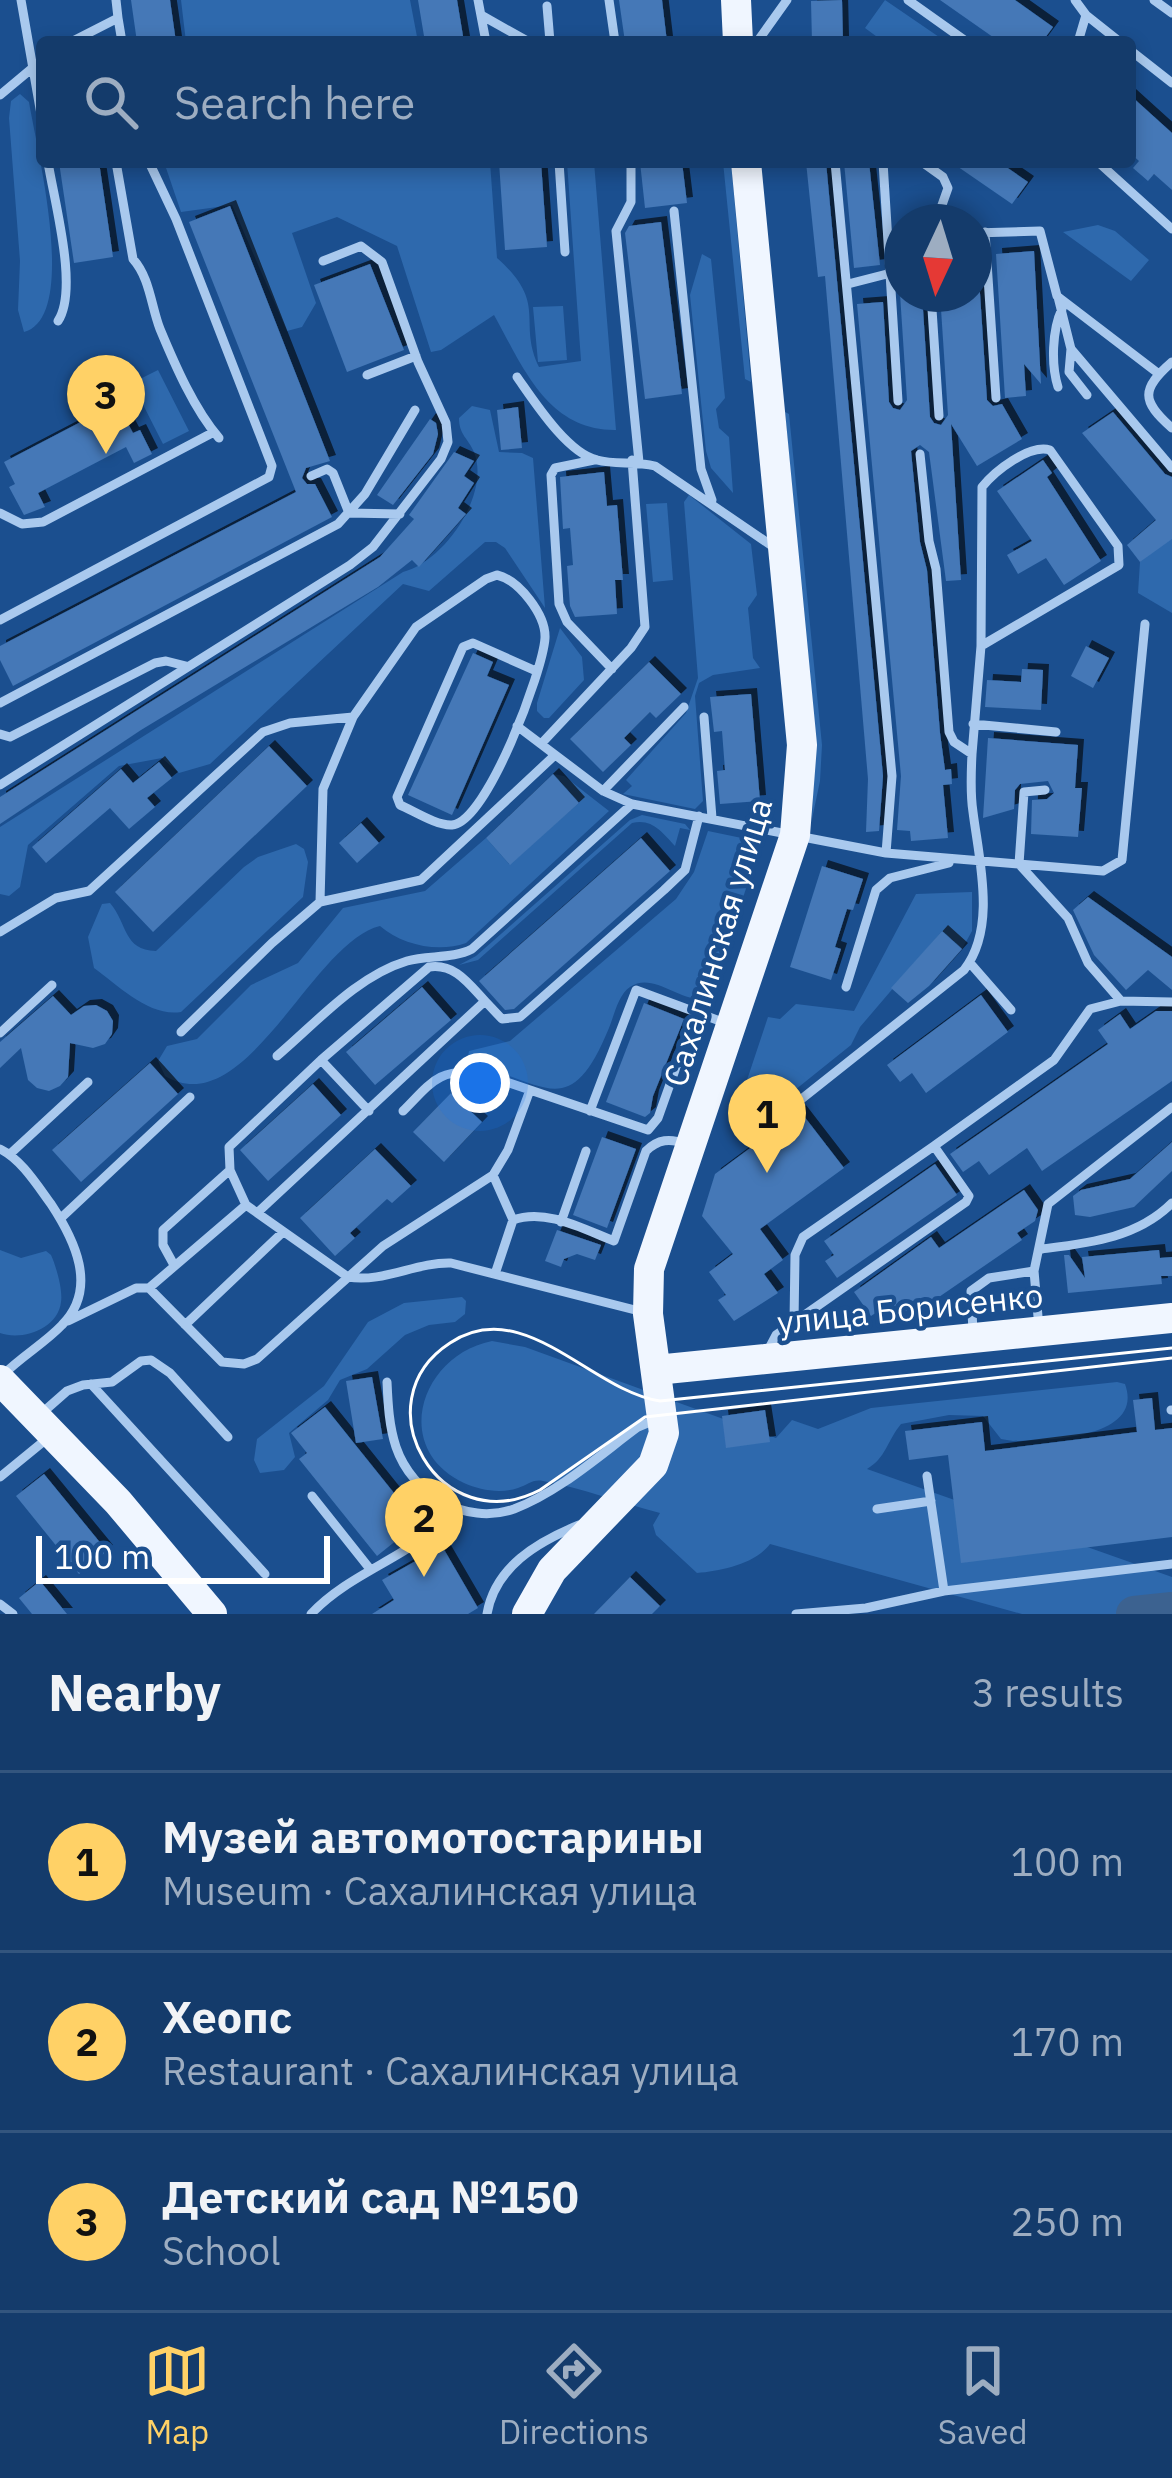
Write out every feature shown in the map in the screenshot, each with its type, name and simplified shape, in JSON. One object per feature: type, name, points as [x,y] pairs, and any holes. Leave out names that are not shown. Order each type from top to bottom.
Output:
[{"type":"main road","points":[[736,0],[738,36]]},
{"type":"main road","name":"Сахалинская улица","points":[[526,1614],[552,1570],[653,1466],[662,1449],[648,1314],[649,1269],[795,835],[802,745],[747,168]]},
{"type":"main road","name":"улица Борисенко","points":[[656,1370],[1172,1318]]},
{"type":"main road","points":[[0,1379],[131,1516],[212,1614]]},
{"type":"lane","points":[[21,0],[36,56]]},
{"type":"lane","points":[[116,0],[121,36]]},
{"type":"lane","points":[[478,0],[485,36]]},
{"type":"lane","points":[[609,0],[614,36]]},
{"type":"lane","points":[[762,36],[787,0]]},
{"type":"lane","points":[[908,0],[959,36]]},
{"type":"lane","points":[[1076,0],[1113,36]]},
{"type":"lane","points":[[1154,0],[1172,13]]},
{"type":"lane","points":[[547,6],[550,36]]},
{"type":"lane","points":[[481,15],[519,36]]},
{"type":"lane","points":[[1080,36],[1087,15]]},
{"type":"lane","points":[[93,36],[118,18]]},
{"type":"lane","points":[[1136,55],[1172,83]]},
{"type":"lane","points":[[0,95],[36,65]]},
{"type":"lane","points":[[50,168],[65,271],[64,311],[58,321]]},
{"type":"lane","points":[[0,513],[22,524],[43,522],[216,435],[160,329],[143,270],[134,259],[117,168]]},
{"type":"lane","points":[[0,620],[269,477],[272,466],[152,168]]},
{"type":"lane","points":[[559,168],[566,252]]},
{"type":"lane","points":[[541,744],[641,637],[644,626],[616,231],[631,202],[631,168]]},
{"type":"lane","points":[[837,168],[892,776],[886,853]]},
{"type":"lane","points":[[884,168],[887,204]]},
{"type":"lane","points":[[931,168],[944,177],[948,188],[942,204]]},
{"type":"lane","points":[[1105,168],[1172,229]]},
{"type":"lane","points":[[674,211],[701,469],[714,505]]},
{"type":"lane","points":[[992,233],[1040,231],[1071,349],[1069,372],[1087,395]]},
{"type":"lane","points":[[0,785],[350,565],[373,547],[441,458],[448,442],[446,423],[382,262],[361,246],[323,261]]},
{"type":"lane","points":[[848,284],[884,275]]},
{"type":"lane","points":[[1057,296],[1159,374]]},
{"type":"lane","points":[[1058,387],[1054,364],[1057,317],[1062,309]]},
{"type":"lane","points":[[890,312],[898,401]]},
{"type":"lane","points":[[932,312],[939,416]]},
{"type":"lane","points":[[987,312],[995,398]]},
{"type":"lane","points":[[1071,349],[1172,469]]},
{"type":"lane","points":[[367,375],[416,356]]},
{"type":"lane","points":[[1172,362],[1147,395],[1152,408],[1172,428]]},
{"type":"lane","points":[[517,377],[554,429],[594,460]]},
{"type":"lane","points":[[0,703],[338,524],[365,494],[415,410]]},
{"type":"lane","points":[[750,1133],[765,1128],[841,1070],[970,963],[979,940],[982,861],[971,794],[971,754],[981,646],[982,487],[1031,451],[1044,447],[1118,546],[1121,559],[1119,565],[981,646]]},
{"type":"lane","points":[[920,454],[936,569],[949,732],[971,754]]},
{"type":"lane","points":[[612,669],[567,622],[559,604],[551,475],[555,468],[594,460],[635,461],[675,476],[782,554]]},
{"type":"lane","points":[[311,476],[327,469],[333,473],[349,513]]},
{"type":"lane","points":[[349,513],[400,514]]},
{"type":"lane","points":[[320,902],[323,789],[352,717],[416,627],[497,575],[514,582],[544,628],[545,642],[536,671],[517,726],[483,800],[462,822],[446,825],[400,805],[399,788],[463,647],[473,643],[536,671]]},
{"type":"lane","points":[[517,726],[603,791],[632,803],[886,853],[1103,872],[1122,860],[1145,624]]},
{"type":"lane","points":[[3,738],[155,663],[186,666]]},
{"type":"lane","points":[[603,791],[684,707]]},
{"type":"lane","points":[[0,932],[56,898],[89,891],[263,731],[290,723],[352,717]]},
{"type":"lane","points":[[648,1314],[430,1262],[366,1280],[348,1277],[246,1205],[230,1170],[229,1148],[429,967],[454,971],[502,1019],[520,1017],[685,870],[705,817],[704,717]]},
{"type":"lane","points":[[973,724],[1056,731]]},
{"type":"lane","points":[[181,1032],[320,902],[421,880],[555,755]]},
{"type":"lane","points":[[1046,790],[1024,791],[1019,864],[1068,918],[1088,962],[1121,1001]]},
{"type":"lane","points":[[278,1056],[370,977],[405,962],[472,949],[632,803]]},
{"type":"lane","points":[[846,987],[876,890],[890,878],[958,861]]},
{"type":"lane","points":[[970,963],[1011,1010]]},
{"type":"lane","points":[[0,1034],[52,985]]},
{"type":"lane","points":[[590,1111],[636,990],[731,1025]]},
{"type":"lane","points":[[257,1213],[485,1001]]},
{"type":"lane","points":[[794,1322],[795,1255],[803,1237],[1054,1060],[1090,1009],[1121,1001],[1172,1002]]},
{"type":"lane","points":[[403,1111],[442,1073],[480,1073],[640,1129],[654,1125],[696,1011]]},
{"type":"lane","points":[[322,1060],[370,1111]]},
{"type":"lane","points":[[66,1322],[81,1276],[76,1248],[62,1219],[4,1152],[88,1082]]},
{"type":"lane","points":[[149,1288],[222,1362],[244,1364],[267,1352],[415,1222],[494,1175],[530,1090]]},
{"type":"lane","points":[[62,1219],[190,1097]]},
{"type":"lane","points":[[1040,1331],[1034,1271],[1048,1204],[1172,1107]]},
{"type":"lane","points":[[513,1220],[541,1214],[614,1240],[646,1151],[655,1143],[673,1139],[691,1145]]},
{"type":"lane","points":[[764,1358],[776,1335],[966,1202],[969,1196],[934,1146]]},
{"type":"lane","points":[[561,1222],[586,1151]]},
{"type":"lane","points":[[174,1265],[163,1245],[163,1229],[230,1170]]},
{"type":"lane","points":[[494,1175],[513,1220],[495,1274]]},
{"type":"lane","points":[[1042,1249],[1102,1242],[1156,1218],[1172,1203]]},
{"type":"lane","points":[[0,1379],[66,1322],[136,1288],[149,1288],[246,1205]]},
{"type":"lane","points":[[184,1324],[283,1232]]},
{"type":"lane","points":[[974,1338],[970,1291],[988,1278],[1034,1271]]},
{"type":"lane","points":[[0,1477],[67,1391],[112,1382],[141,1361],[152,1360],[170,1373],[229,1437]]},
{"type":"lane","points":[[387,1382],[390,1420],[401,1460],[425,1491],[454,1510],[513,1509],[552,1488],[647,1421],[662,1418]]},
{"type":"lane","points":[[91,1384],[265,1574]]},
{"type":"lane","points":[[928,1477],[944,1592]]},
{"type":"lane","points":[[312,1496],[370,1569]]},
{"type":"lane","points":[[877,1509],[931,1501]]},
{"type":"lane","points":[[310,1614],[346,1583],[435,1531],[454,1510]]},
{"type":"lane","points":[[487,1614],[491,1592],[517,1560],[575,1526],[596,1524]]},
{"type":"lane","points":[[796,1614],[1172,1564]]},
{"type":"lane","points":[[0,1604],[13,1614]]},
{"type":"shaded area","points":[[181,0],[410,0],[417,36],[185,36]]},
{"type":"shaded area","points":[[885,0],[938,36],[876,36],[865,28]]},
{"type":"shaded area","points":[[20,94],[29,102],[36,168],[41,168],[50,228],[49,296],[41,320],[24,332],[18,310],[20,261],[11,101]]},
{"type":"shaded area","points":[[166,168],[490,168],[497,258],[522,288],[539,367],[581,361],[567,168],[594,168],[616,430],[592,427],[554,407],[527,374],[494,315],[431,352],[397,246],[337,217],[292,233],[316,303],[302,327],[287,331],[232,205],[181,212]]},
{"type":"shaded area","points":[[724,168],[732,168],[751,382],[745,379]]},
{"type":"shaded area","points":[[1098,225],[1115,231],[1149,260],[1131,281],[1063,232]]},
{"type":"shaded area","points":[[702,254],[711,259],[725,398],[716,409],[719,428],[729,437],[733,493],[711,468],[706,451],[690,295]]},
{"type":"shaded area","points":[[563,306],[567,360],[538,362],[533,307]]},
{"type":"shaded area","points":[[158,370],[189,431],[163,444],[132,383]]},
{"type":"shaded area","points":[[472,406],[490,410],[499,452],[533,458],[545,608],[505,548],[496,542],[485,542],[429,591],[403,584],[210,764],[179,773],[162,758],[119,766],[28,845],[20,887],[9,896],[0,894],[0,827],[418,566],[448,541],[476,487],[474,452],[459,418]]},
{"type":"shaded area","points":[[785,412],[789,414],[822,745],[812,819],[815,745]]},
{"type":"shaded area","points":[[689,495],[751,544],[757,595],[748,608],[753,658],[760,668],[713,675],[699,683],[695,696],[703,801],[695,809],[623,794],[632,786],[626,780],[686,713],[698,678],[684,502]]},
{"type":"shaded area","points":[[667,503],[673,580],[653,582],[646,504]]},
{"type":"shaded area","points":[[1171,536],[1172,613],[1138,593],[1140,562]]},
{"type":"shaded area","points":[[560,628],[582,657],[584,680],[544,718],[537,703]]},
{"type":"shaded area","points":[[553,774],[564,776],[609,811],[466,943],[421,945],[380,926],[355,939],[329,963],[251,1054],[223,1075],[195,1084],[165,1076],[158,1061],[167,1046],[197,1039],[251,985],[298,963],[343,908],[425,891],[486,838],[509,864],[579,803]]},
{"type":"shaded area","points":[[642,815],[685,824],[690,830],[680,828],[675,846],[651,824],[632,823],[478,960],[459,965],[476,956],[630,820]]},
{"type":"shaded area","points":[[708,831],[761,842],[711,997],[690,998],[649,983],[630,987],[619,1000],[595,1058],[567,1086],[553,1089],[467,1063],[469,1051],[510,1041],[676,899],[694,872]]},
{"type":"shaded area","points":[[296,844],[304,849],[308,862],[303,897],[181,1012],[146,1005],[94,968],[88,937],[102,904],[110,903],[137,946],[156,951],[244,867]]},
{"type":"shaded area","points":[[972,892],[972,931],[962,949],[942,931],[860,1027],[851,1045],[759,1119],[744,1121],[735,1116],[768,1017],[780,1019],[796,1004],[854,1011],[916,894]]},
{"type":"shaded area","points":[[0,1250],[21,1258],[46,1251],[51,1255],[61,1302],[53,1319],[38,1331],[0,1333]]},
{"type":"shaded area","points":[[462,1297],[465,1314],[455,1322],[429,1325],[405,1335],[367,1369],[340,1380],[328,1400],[289,1433],[295,1457],[284,1470],[260,1473],[254,1460],[257,1439],[324,1386],[368,1322],[404,1303]]},
{"type":"shaded area","points":[[492,1341],[525,1347],[776,1438],[792,1420],[818,1429],[871,1408],[1125,1384],[1127,1402],[1121,1416],[1089,1433],[1013,1441],[1001,1439],[983,1416],[949,1415],[901,1424],[867,1469],[1172,1577],[1172,1614],[1022,1614],[770,1544],[747,1561],[697,1573],[656,1535],[653,1525],[660,1513],[543,1481],[504,1491],[464,1483],[441,1467],[427,1448],[424,1404],[447,1364]]},
{"type":"building","points":[[131,0],[170,0],[175,36],[136,36]]},
{"type":"building","points":[[418,0],[457,0],[463,36],[424,36]]},
{"type":"building","points":[[619,0],[662,0],[666,36],[624,36]]},
{"type":"building","points":[[842,0],[843,36],[812,36],[811,1]]},
{"type":"building","points":[[940,0],[1015,0],[1053,27],[1046,36],[991,36]]},
{"type":"building","points":[[1136,100],[1172,133],[1172,190],[1154,174],[1148,181],[1133,168],[1139,161]]},
{"type":"building","points":[[60,168],[100,168],[113,257],[74,263]]},
{"type":"building","points":[[499,168],[541,168],[547,247],[505,250]]},
{"type":"building","points":[[641,168],[683,168],[687,203],[645,208]]},
{"type":"building","points":[[807,168],[827,168],[883,776],[879,831],[866,832],[868,779],[825,276],[818,277]]},
{"type":"building","points":[[845,168],[870,168],[880,265],[854,268]]},
{"type":"building","points":[[960,168],[1008,168],[1028,182],[1012,204]]},
{"type":"building","points":[[230,206],[330,461],[306,468],[302,478],[315,484],[332,517],[13,686],[0,660],[0,646],[296,492],[189,222]]},
{"type":"building","points":[[661,222],[682,394],[645,399],[625,233],[629,226]]},
{"type":"building","points":[[1034,251],[1041,384],[1024,364],[1026,396],[1005,398],[996,254]]},
{"type":"building","points":[[370,264],[404,350],[347,372],[314,285]]},
{"type":"building","points":[[883,302],[889,402],[900,410],[907,400],[901,312],[923,312],[930,417],[941,425],[948,415],[941,312],[981,312],[987,400],[993,406],[1002,404],[1022,439],[977,466],[951,424],[961,580],[946,581],[929,452],[920,445],[911,451],[927,570],[940,733],[945,770],[951,769],[952,784],[943,785],[948,838],[911,841],[910,831],[897,830],[901,776],[857,304]]},
{"type":"building","points":[[117,403],[133,433],[140,430],[152,454],[134,463],[126,447],[38,493],[45,507],[24,515],[9,487],[15,484],[4,462]]},
{"type":"building","points":[[518,407],[522,448],[501,450],[497,410]]},
{"type":"building","points":[[1113,412],[1172,477],[1172,539],[1140,562],[1127,545],[1156,520],[1082,433]]},
{"type":"building","points":[[430,419],[438,434],[433,454],[393,505],[377,495]]},
{"type":"building","points":[[454,452],[474,461],[464,476],[474,483],[458,508],[466,514],[419,567],[412,560],[378,587],[141,730],[0,824],[0,797],[380,557],[414,519],[409,515]]},
{"type":"building","points":[[1043,460],[1052,473],[1047,477],[1101,561],[1064,585],[1046,558],[1018,574],[1007,555],[1032,541],[997,491]]},
{"type":"building","points":[[604,472],[607,506],[617,505],[623,580],[615,580],[617,614],[575,617],[567,566],[573,565],[570,528],[563,529],[560,477]]},
{"type":"building","points":[[1086,646],[1109,658],[1093,688],[1071,676]]},
{"type":"building","points":[[473,653],[493,662],[487,676],[509,685],[452,815],[408,795]]},
{"type":"building","points":[[649,662],[681,694],[656,718],[650,712],[624,738],[631,745],[603,772],[570,739]]},
{"type":"building","points":[[1022,669],[1043,670],[1041,710],[985,707],[987,680],[1021,682]]},
{"type":"building","points":[[751,694],[760,801],[720,804],[717,771],[725,770],[722,731],[714,732],[710,697]]},
{"type":"building","points":[[988,738],[1078,745],[1075,788],[1082,788],[1078,837],[1031,834],[1032,800],[1054,793],[1048,781],[1020,784],[1014,809],[983,818]]},
{"type":"building","points":[[269,746],[307,786],[153,932],[115,892]]},
{"type":"building","points":[[159,762],[172,778],[147,798],[155,807],[129,829],[110,808],[46,863],[32,847],[121,769],[133,783]]},
{"type":"building","points":[[553,774],[579,803],[510,865],[486,838]]},
{"type":"building","points":[[361,823],[379,843],[357,863],[339,843]]},
{"type":"building","points":[[641,838],[670,871],[514,1009],[505,1010],[479,981]]},
{"type":"building","points":[[822,866],[863,879],[853,910],[847,909],[831,980],[790,967]]},
{"type":"building","points":[[1088,897],[1172,957],[1172,990],[1148,970],[1126,990],[1094,955],[1073,910]]},
{"type":"building","points":[[942,931],[962,949],[908,1003],[891,988]]},
{"type":"building","points":[[422,987],[451,1020],[375,1085],[346,1052]]},
{"type":"building","points":[[981,995],[1008,1032],[926,1093],[912,1073],[900,1082],[887,1065]]},
{"type":"building","points":[[53,996],[71,1015],[96,1005],[113,1021],[105,1044],[93,1048],[70,1043],[68,1077],[49,1091],[28,1080],[21,1048],[0,1068],[0,1042]]},
{"type":"building","points":[[644,1003],[684,1019],[645,1117],[606,1102]]},
{"type":"building","points":[[1156,1011],[1172,1011],[1172,1081],[1042,1171],[1027,1148],[989,1175],[979,1161],[963,1172],[950,1154],[1108,1044],[1098,1030],[1120,1014],[1130,1029]]},
{"type":"building","points":[[150,1063],[178,1094],[81,1182],[52,1150]]},
{"type":"building","points":[[313,1084],[341,1115],[268,1181],[240,1150]]},
{"type":"building","points":[[451,1093],[482,1122],[444,1162],[413,1132]]},
{"type":"building","points":[[800,1111],[844,1168],[760,1229],[783,1260],[764,1274],[778,1293],[734,1321],[718,1300],[726,1295],[709,1272],[733,1254],[702,1216],[715,1174]]},
{"type":"building","points":[[602,1137],[636,1149],[607,1228],[573,1215]]},
{"type":"building","points":[[1172,1142],[1172,1171],[1134,1207],[1090,1217],[1075,1215],[1073,1196],[1130,1179]]},
{"type":"building","points":[[375,1149],[411,1186],[392,1203],[387,1199],[350,1233],[355,1238],[335,1256],[300,1218]]},
{"type":"building","points":[[935,1164],[957,1195],[837,1278],[825,1261],[834,1255],[824,1241]]},
{"type":"building","points":[[1024,1190],[1038,1210],[1035,1221],[1017,1233],[1022,1240],[920,1310],[895,1312],[889,1304],[871,1316],[854,1292],[931,1237],[939,1248]]},
{"type":"building","points":[[557,1230],[601,1245],[595,1260],[577,1254],[564,1259],[561,1267],[545,1261]]},
{"type":"building","points":[[1159,1250],[1160,1258],[1172,1257],[1172,1276],[1161,1276],[1162,1284],[1068,1293],[1064,1255],[1069,1255],[1085,1278],[1082,1257]]},
{"type":"building","points":[[372,1377],[383,1439],[356,1443],[346,1381]]},
{"type":"building","points":[[1152,1398],[1155,1430],[1172,1428],[1172,1537],[961,1563],[948,1455],[909,1460],[905,1431],[982,1422],[985,1451],[1137,1432],[1133,1400]]},
{"type":"building","points":[[325,1407],[418,1523],[377,1556],[299,1459],[307,1453],[291,1433]]},
{"type":"building","points":[[765,1410],[770,1442],[726,1448],[722,1416]]},
{"type":"building","points":[[44,1474],[107,1551],[79,1574],[16,1496]]},
{"type":"building","points":[[442,1546],[478,1608],[468,1614],[372,1614],[394,1600],[382,1580]]},
{"type":"building","points":[[630,1577],[660,1606],[652,1614],[594,1614]]},
{"type":"building","points":[[40,1581],[67,1614],[32,1614],[19,1598]]},
{"type":"waterway","points":[[1134,1614],[1172,1610]]},
{"type":"tram line","points":[[1172,1348],[660,1401],[634,1394],[531,1337],[504,1330],[477,1331],[450,1343],[424,1368],[412,1398],[412,1429],[423,1458],[444,1482],[471,1497],[504,1501],[540,1490],[645,1417],[1172,1358]]},
{"type":"place","name":"Детский сад №150","points":[[106,454]]},
{"type":"place","name":"Музей автомотостарины","points":[[767,1173]]},
{"type":"place","name":"Хеопс","points":[[424,1577]]}]
